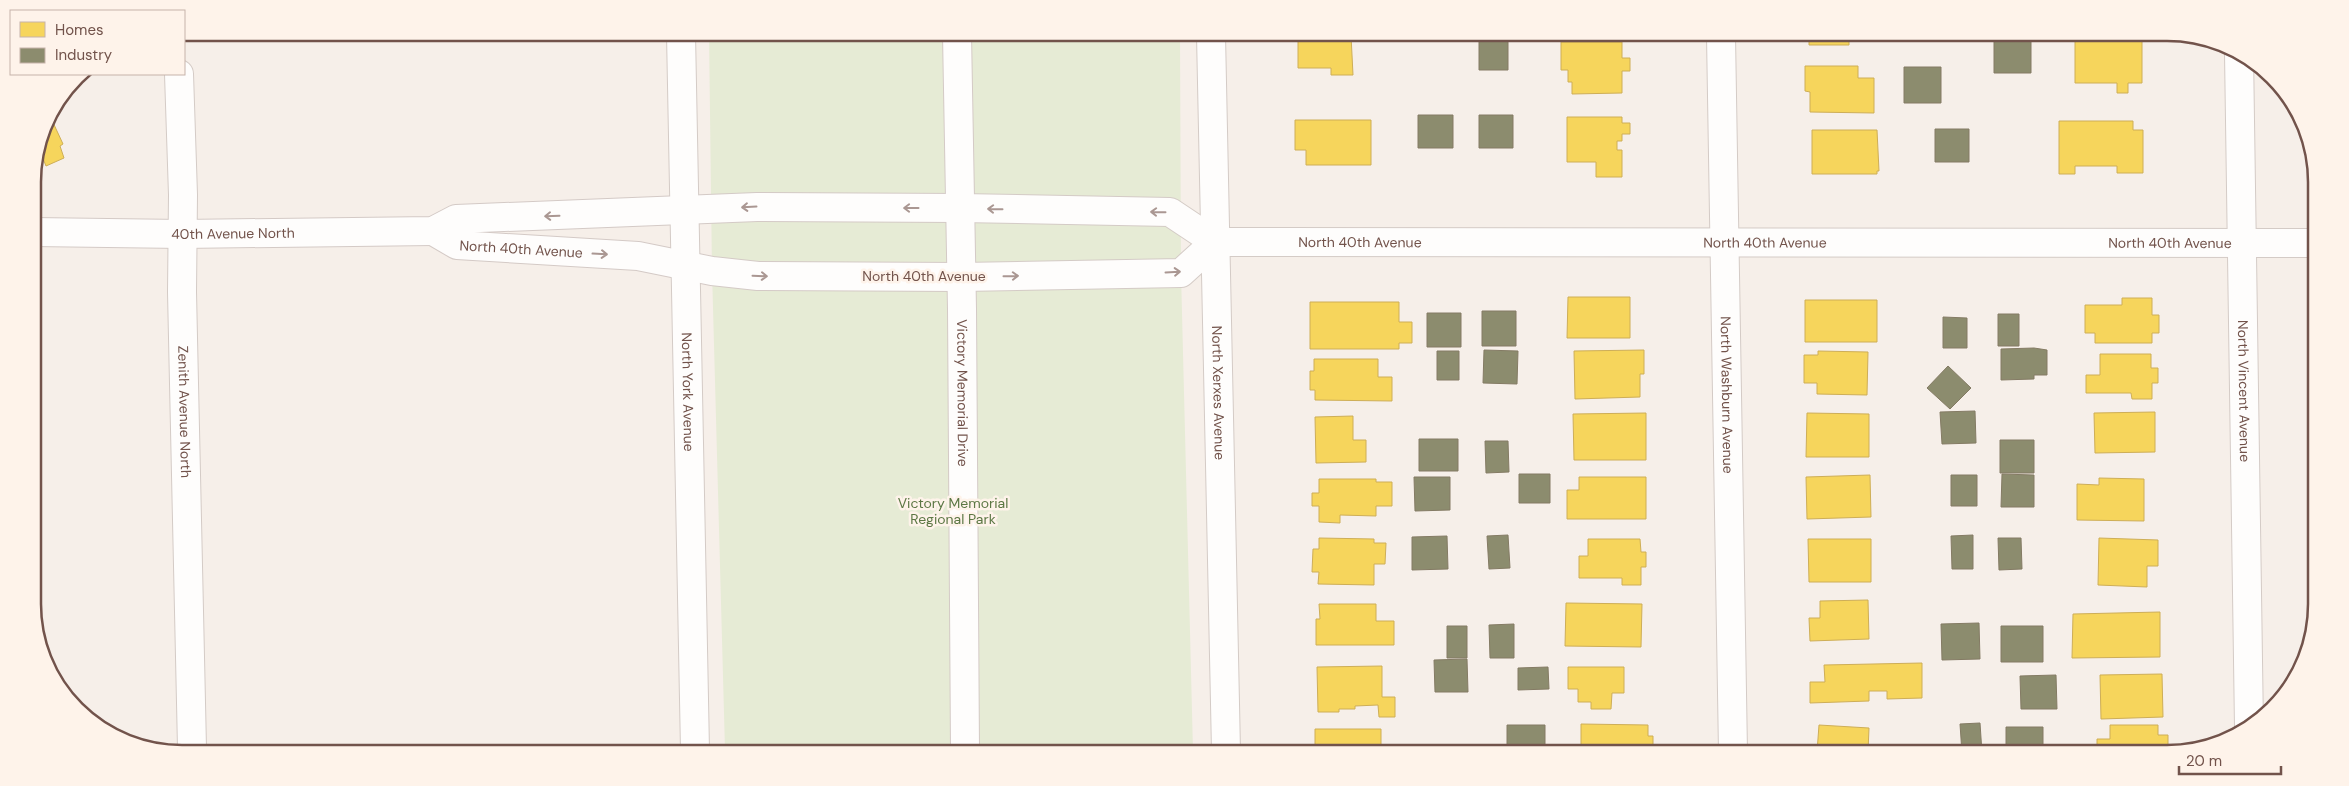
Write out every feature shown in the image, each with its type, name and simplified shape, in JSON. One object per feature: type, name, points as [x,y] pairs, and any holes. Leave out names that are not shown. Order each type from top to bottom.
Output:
[{"type":"street","name":"North York Avenue","points":[[681,41],[685,210],[684,265],[695,745]]},
{"type":"street","name":"Victory Memorial Drive","points":[[957,41],[962,277],[965,745]]},
{"type":"street","name":"North Xerxes Avenue","points":[[1212,41],[1226,744]]},
{"type":"street","name":"North Washburn Avenue","points":[[1721,41],[1733,744]]},
{"type":"street","name":"North Vincent Avenue","points":[[2239,62],[2249,719]]},
{"type":"street","name":"Zenith Avenue North","points":[[176,77],[183,195],[182,234],[192,745]]},
{"type":"street","name":"North 40th Avenue","points":[[433,231],[456,219],[757,207],[960,208],[1170,212],[1215,242],[2308,243]]},
{"type":"street","name":"North 40th Avenue","points":[[433,231],[457,246],[638,256],[758,276],[962,277],[1181,273],[1215,242]]},
{"type":"street","name":"40th Avenue North","points":[[42,232],[182,234],[433,231]]},
{"type":"green space","name":"Victory Memorial Regional Park","points":[[709,41],[1180,41],[1181,273],[1193,744],[725,745],[712,271]]},
{"type":"building: Homes","points":[[1298,41],[1351,41],[1353,75],[1331,75],[1331,68],[1298,68]]},
{"type":"building: Homes","points":[[1809,41],[1849,41],[1849,45],[1809,45]]},
{"type":"building: Homes","points":[[2075,41],[2142,41],[2142,83],[2128,83],[2128,93],[2117,93],[2117,83],[2075,83]]},
{"type":"building: Homes","points":[[1561,42],[1622,42],[1622,58],[1630,58],[1630,71],[1622,71],[1622,93],[1572,94],[1572,82],[1568,82],[1568,70],[1561,70]]},
{"type":"building: Homes","points":[[1805,66],[1858,66],[1858,78],[1874,78],[1874,113],[1810,112],[1810,92],[1805,91]]},
{"type":"building: Homes","points":[[1567,117],[1622,117],[1622,123],[1630,123],[1630,134],[1622,134],[1622,141],[1617,141],[1617,150],[1622,150],[1622,177],[1596,177],[1596,162],[1567,162]]},
{"type":"building: Homes","points":[[1295,120],[1371,120],[1371,165],[1306,165],[1306,150],[1295,150]]},
{"type":"building: Homes","points":[[2059,121],[2133,121],[2133,130],[2143,130],[2143,173],[2117,173],[2117,166],[2075,166],[2075,174],[2059,174]]},
{"type":"building: Homes","points":[[54,124],[63,144],[60,146],[64,158],[46,166],[43,159]]},
{"type":"building: Homes","points":[[1812,130],[1877,130],[1879,171],[1877,171],[1877,174],[1812,174]]},
{"type":"building: Homes","points":[[1568,297],[1630,297],[1630,338],[1567,338]]},
{"type":"building: Homes","points":[[2122,298],[2152,298],[2152,315],[2159,315],[2159,333],[2152,333],[2152,343],[2095,343],[2095,333],[2085,333],[2085,305],[2122,305]]},
{"type":"building: Homes","points":[[1805,300],[1877,300],[1877,342],[1805,342]]},
{"type":"building: Homes","points":[[1310,302],[1399,302],[1399,322],[1412,322],[1412,343],[1399,343],[1399,349],[1310,349]]},
{"type":"building: Homes","points":[[1644,350],[1644,374],[1640,374],[1640,397],[1575,399],[1574,351]]},
{"type":"building: Homes","points":[[1818,351],[1868,352],[1867,395],[1817,394],[1817,383],[1804,383],[1804,355],[1818,355]]},
{"type":"building: Homes","points":[[2100,354],[2151,354],[2151,368],[2158,368],[2158,383],[2152,383],[2152,399],[2132,399],[2131,393],[2086,393],[2086,375],[2100,375]]},
{"type":"building: Homes","points":[[1314,359],[1378,359],[1378,377],[1392,377],[1392,401],[1315,400],[1315,390],[1310,390],[1310,371],[1314,371]]},
{"type":"building: Homes","points":[[2155,412],[2155,452],[2095,453],[2094,413]]},
{"type":"building: Homes","points":[[1646,413],[1646,460],[1574,460],[1573,414]]},
{"type":"building: Homes","points":[[1807,413],[1869,414],[1869,457],[1806,457]]},
{"type":"building: Homes","points":[[1353,416],[1353,440],[1366,440],[1366,462],[1316,463],[1315,417]]},
{"type":"building: Homes","points":[[1870,475],[1871,517],[1807,519],[1806,477]]},
{"type":"building: Homes","points":[[1579,477],[1646,477],[1646,519],[1567,519],[1567,490],[1579,490]]},
{"type":"building: Homes","points":[[2099,478],[2144,479],[2144,521],[2077,520],[2077,484],[2099,485]]},
{"type":"building: Homes","points":[[1319,479],[1376,479],[1376,482],[1392,482],[1392,506],[1376,506],[1376,516],[1340,515],[1340,523],[1319,522],[1319,506],[1312,506],[1312,493],[1319,493]]},
{"type":"building: Homes","points":[[1319,538],[1374,539],[1374,543],[1386,543],[1385,564],[1374,564],[1374,585],[1318,584],[1319,572],[1312,572],[1313,549],[1319,549]]},
{"type":"building: Homes","points":[[2099,538],[2158,540],[2158,566],[2147,566],[2147,587],[2098,585]]},
{"type":"building: Homes","points":[[1588,539],[1640,539],[1641,552],[1646,552],[1646,567],[1641,567],[1641,585],[1622,585],[1622,578],[1579,578],[1579,556],[1588,556]]},
{"type":"building: Homes","points":[[1808,539],[1871,539],[1871,582],[1809,582]]},
{"type":"building: Homes","points":[[1868,600],[1869,639],[1810,641],[1809,618],[1820,618],[1820,601]]},
{"type":"building: Homes","points":[[1566,603],[1642,604],[1641,647],[1565,646]]},
{"type":"building: Homes","points":[[1319,604],[1376,604],[1376,621],[1394,621],[1394,645],[1316,645],[1316,619],[1320,619]]},
{"type":"building: Homes","points":[[2160,612],[2160,657],[2072,658],[2073,614]]},
{"type":"building: Homes","points":[[1922,663],[1922,698],[1887,699],[1887,691],[1869,691],[1869,701],[1810,703],[1810,682],[1825,682],[1824,665]]},
{"type":"building: Homes","points":[[1382,666],[1382,697],[1395,697],[1395,717],[1379,717],[1378,705],[1355,706],[1355,709],[1339,709],[1339,712],[1318,712],[1317,667]]},
{"type":"building: Homes","points":[[1568,667],[1624,667],[1624,693],[1612,693],[1611,709],[1591,709],[1591,702],[1578,702],[1578,689],[1568,689]]},
{"type":"building: Homes","points":[[2162,674],[2163,717],[2101,719],[2100,675]]},
{"type":"building: Homes","points":[[1581,724],[1648,725],[1648,736],[1653,736],[1653,744],[1581,744]]},
{"type":"building: Homes","points":[[1819,725],[1869,728],[1868,744],[1818,744]]},
{"type":"building: Homes","points":[[2110,725],[2158,725],[2158,735],[2168,735],[2168,744],[2097,744],[2097,739],[2110,739]]},
{"type":"building: Homes","points":[[1315,729],[1381,729],[1381,744],[1315,744]]},
{"type":"building: Industry","points":[[1479,41],[1508,41],[1508,70],[1479,70]]},
{"type":"building: Industry","points":[[1994,41],[2031,41],[2031,73],[1994,73]]},
{"type":"building: Industry","points":[[1904,67],[1941,67],[1941,103],[1904,103]]},
{"type":"building: Industry","points":[[1418,115],[1453,115],[1453,148],[1418,148]]},
{"type":"building: Industry","points":[[1479,115],[1513,115],[1513,148],[1479,148]]},
{"type":"building: Industry","points":[[1935,129],[1969,129],[1969,162],[1935,162]]},
{"type":"building: Industry","points":[[1482,311],[1516,311],[1516,346],[1482,346]]},
{"type":"building: Industry","points":[[1427,313],[1461,313],[1461,347],[1427,347]]},
{"type":"building: Industry","points":[[1998,314],[2019,314],[2019,346],[1998,346]]},
{"type":"building: Industry","points":[[1943,317],[1967,318],[1967,348],[1943,348]]},
{"type":"building: Industry","points":[[2034,348],[2047,350],[2047,375],[2034,375],[2034,379],[2001,380],[2001,349]]},
{"type":"building: Industry","points":[[1484,350],[1518,351],[1517,384],[1483,383]]},
{"type":"building: Industry","points":[[1437,351],[1459,351],[1459,380],[1437,380]]},
{"type":"building: Industry","points":[[1948,366],[1971,388],[1950,409],[1927,388]]},
{"type":"building: Industry","points":[[1975,411],[1976,443],[1942,444],[1940,412]]},
{"type":"building: Industry","points":[[1419,439],[1458,439],[1458,471],[1419,471]]},
{"type":"building: Industry","points":[[2000,440],[2034,440],[2034,473],[2000,473]]},
{"type":"building: Industry","points":[[1485,441],[1508,441],[1509,472],[1486,473]]},
{"type":"building: Industry","points":[[1519,474],[1550,474],[1550,503],[1519,503]]},
{"type":"building: Industry","points":[[2002,474],[2034,475],[2034,507],[2001,507]]},
{"type":"building: Industry","points":[[1951,475],[1977,475],[1977,506],[1951,506]]},
{"type":"building: Industry","points":[[1414,477],[1450,477],[1450,510],[1415,511]]},
{"type":"building: Industry","points":[[1508,535],[1510,568],[1489,569],[1487,536]]},
{"type":"building: Industry","points":[[1973,535],[1973,569],[1952,569],[1951,536]]},
{"type":"building: Industry","points":[[1447,536],[1448,569],[1412,570],[1412,537]]},
{"type":"building: Industry","points":[[1998,538],[2021,538],[2022,569],[1999,570]]},
{"type":"building: Industry","points":[[1979,623],[1980,659],[1942,660],[1941,624]]},
{"type":"building: Industry","points":[[1514,624],[1514,658],[1490,658],[1489,625]]},
{"type":"building: Industry","points":[[1447,626],[1467,626],[1467,658],[1447,658]]},
{"type":"building: Industry","points":[[2001,626],[2043,626],[2043,662],[2001,662]]},
{"type":"building: Industry","points":[[1467,659],[1468,692],[1435,692],[1434,660]]},
{"type":"building: Industry","points":[[1548,667],[1549,689],[1518,690],[1518,668]]},
{"type":"building: Industry","points":[[2056,675],[2057,709],[2021,709],[2020,676]]},
{"type":"building: Industry","points":[[1980,723],[1981,744],[1961,744],[1960,724]]},
{"type":"building: Industry","points":[[1507,725],[1545,725],[1545,744],[1507,744]]},
{"type":"building: Industry","points":[[2006,727],[2043,727],[2043,744],[2006,744]]}]
